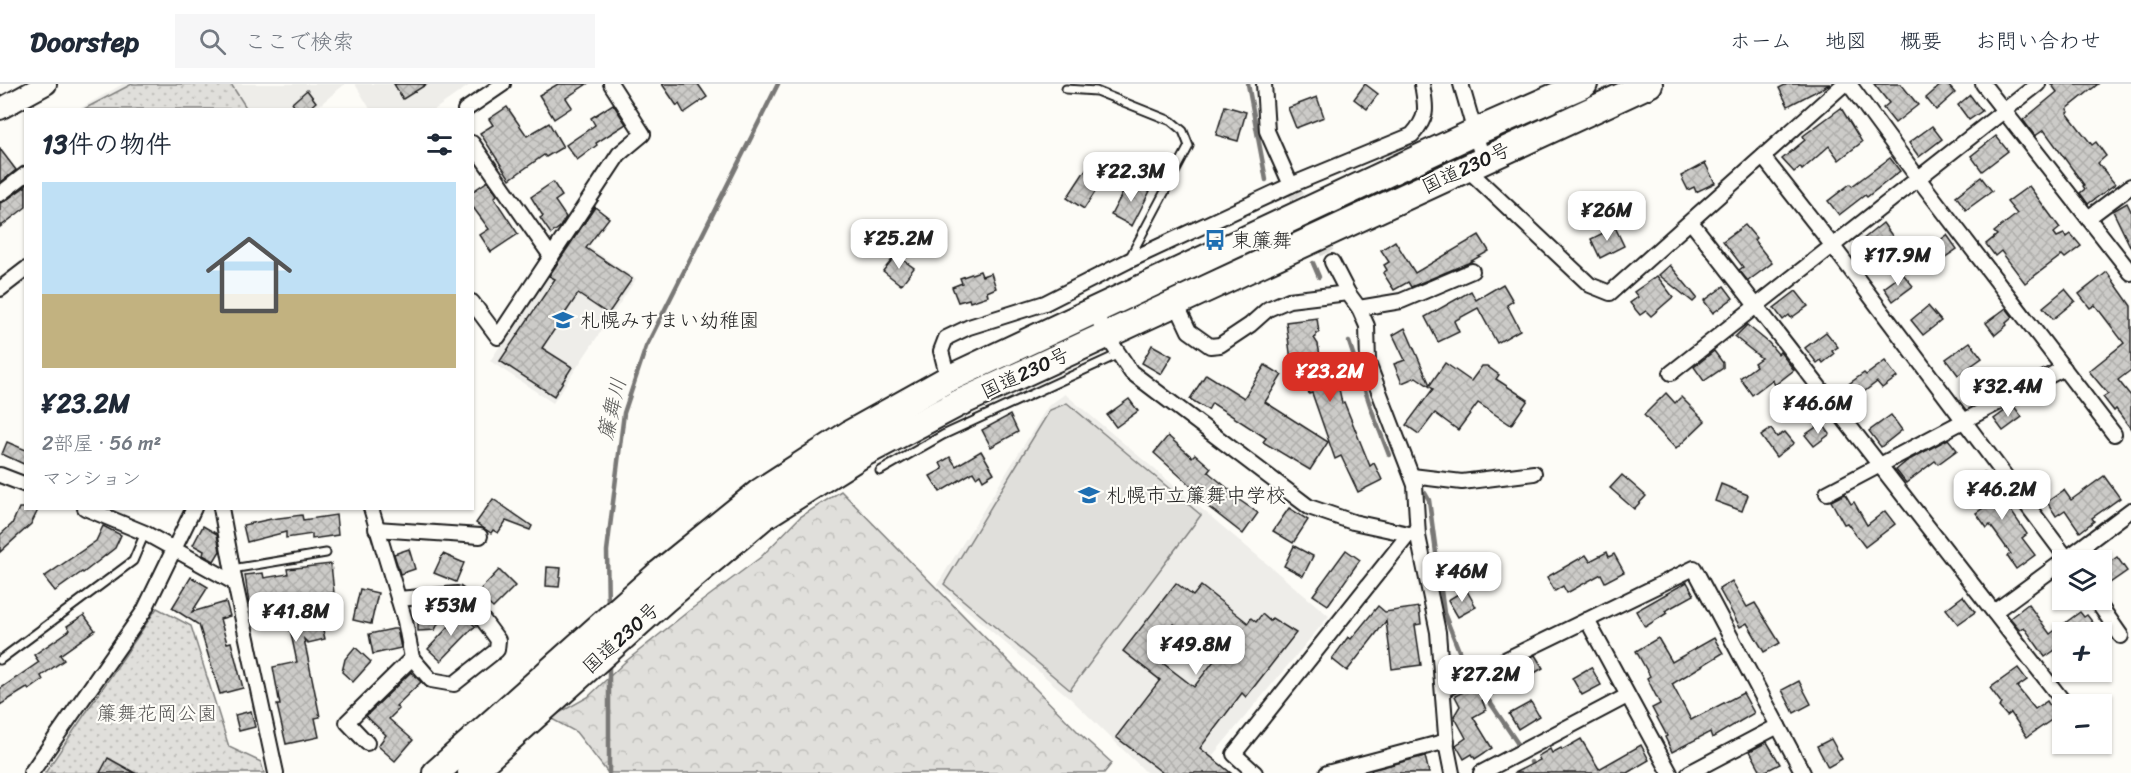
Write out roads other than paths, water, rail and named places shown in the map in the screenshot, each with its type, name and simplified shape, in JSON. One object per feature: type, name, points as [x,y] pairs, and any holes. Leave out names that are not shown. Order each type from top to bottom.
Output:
[{"type":"highway","name":"国道230号","points":[[436,773],[660,573],[760,492],[851,433],[948,379],[1475,132],[1584,84]]},
{"type":"highway","name":"国道230号","points":[[471,773],[664,600],[764,516],[864,453],[957,404],[1112,345],[1174,303],[1648,84]]},
{"type":"street","points":[[0,109],[46,84]]},
{"type":"street","points":[[468,108],[503,84]]},
{"type":"street","points":[[474,305],[498,337],[619,154],[644,134],[611,84]]},
{"type":"street","points":[[1264,84],[1267,131],[1291,185]]},
{"type":"street","points":[[957,404],[941,351],[946,338],[969,327],[1045,303],[1128,261],[1291,185],[1412,135],[1423,122],[1425,105],[1422,84]]},
{"type":"street","points":[[1461,84],[1475,132],[1475,164],[1590,285],[1610,293],[1844,84]]},
{"type":"street","points":[[1849,84],[2114,434]]},
{"type":"street","points":[[1983,84],[2131,273]]},
{"type":"street","points":[[1671,373],[2038,84]]},
{"type":"street","points":[[474,146],[552,256]]},
{"type":"street","points":[[1763,157],[1832,245],[2059,550]]},
{"type":"street","points":[[0,194],[24,176]]},
{"type":"street","points":[[2088,218],[2131,186]]},
{"type":"street","points":[[1690,222],[1881,464],[2058,694]]},
{"type":"street","points":[[1332,262],[1348,294],[1359,308],[1367,327],[1368,363],[1415,485],[1414,535],[1438,632],[1447,741],[1452,773]]},
{"type":"street","points":[[0,289],[24,271]]},
{"type":"street","points":[[1359,308],[1401,301],[1473,271]]},
{"type":"street","points":[[1168,276],[1174,303],[1190,331],[1210,346],[1220,345],[1250,325],[1268,309],[1288,300],[1348,294]]},
{"type":"street","points":[[1094,310],[1112,345],[1131,372],[1309,507],[1353,522],[1414,535]]},
{"type":"street","points":[[1827,493],[2064,368]]},
{"type":"street","points":[[1412,476],[1462,482],[1534,473]]},
{"type":"street","points":[[0,475],[24,484]]},
{"type":"street","points":[[90,510],[145,533],[235,584]]},
{"type":"street","points":[[31,773],[144,611],[193,510]]},
{"type":"street","points":[[221,510],[276,773]]},
{"type":"street","points":[[371,510],[376,529],[398,599],[405,621],[412,658],[430,680],[454,684],[497,650],[498,640],[478,613],[457,594],[398,599]]},
{"type":"street","points":[[2079,550],[2131,510]]},
{"type":"street","points":[[376,529],[480,536]]},
{"type":"street","points":[[1255,773],[1234,754],[1414,535]]},
{"type":"street","points":[[1443,690],[1694,568],[1803,773]]},
{"type":"street","points":[[1995,612],[2052,570]]},
{"type":"street","points":[[2103,610],[2121,636]]},
{"type":"street","points":[[1587,620],[1670,773]]},
{"type":"street","points":[[367,743],[347,722],[412,658]]},
{"type":"street","points":[[1481,773],[1627,696]]},
{"type":"street","points":[[1689,773],[1778,726]]},
{"type":"street","points":[[1327,773],[1447,741]]},
{"type":"lane","points":[[1066,89],[1096,92],[1170,121],[1183,132],[1189,146],[1128,261]]},
{"type":"lane","points":[[880,471],[1112,345]]},
{"type":"lane","points":[[0,660],[133,561],[145,533]]},
{"type":"lane","points":[[232,569],[326,553]]},
{"type":"waterway","name":"簾舞川","points":[[608,608],[607,551],[624,413],[646,347],[778,84]]},
{"type":"waterway","points":[[1248,84],[1266,180]]},
{"type":"waterway","points":[[1313,263],[1319,277]]},
{"type":"waterway","points":[[1349,342],[1389,455]]},
{"type":"waterway","points":[[1425,493],[1429,500],[1444,613],[1463,661]]},
{"type":"waterway","name":"簾舞川","points":[[609,662],[609,773]]},
{"type":"waterway","points":[[1477,683],[1518,744]]},
{"type":"waterway","points":[[1531,762],[1536,773]]},
{"type":"tunnel","points":[[1291,185],[1332,262]]},
{"type":"place","name":"東簾舞","points":[[1215,240]]},
{"type":"place","name":"札幌みすまい幼稚園","points":[[563,320]]},
{"type":"place","name":"札幌市立簾舞中学校","points":[[1089,495]]},
{"type":"park label","name":"簾舞花岡公園","points":[[157,713]]}]
